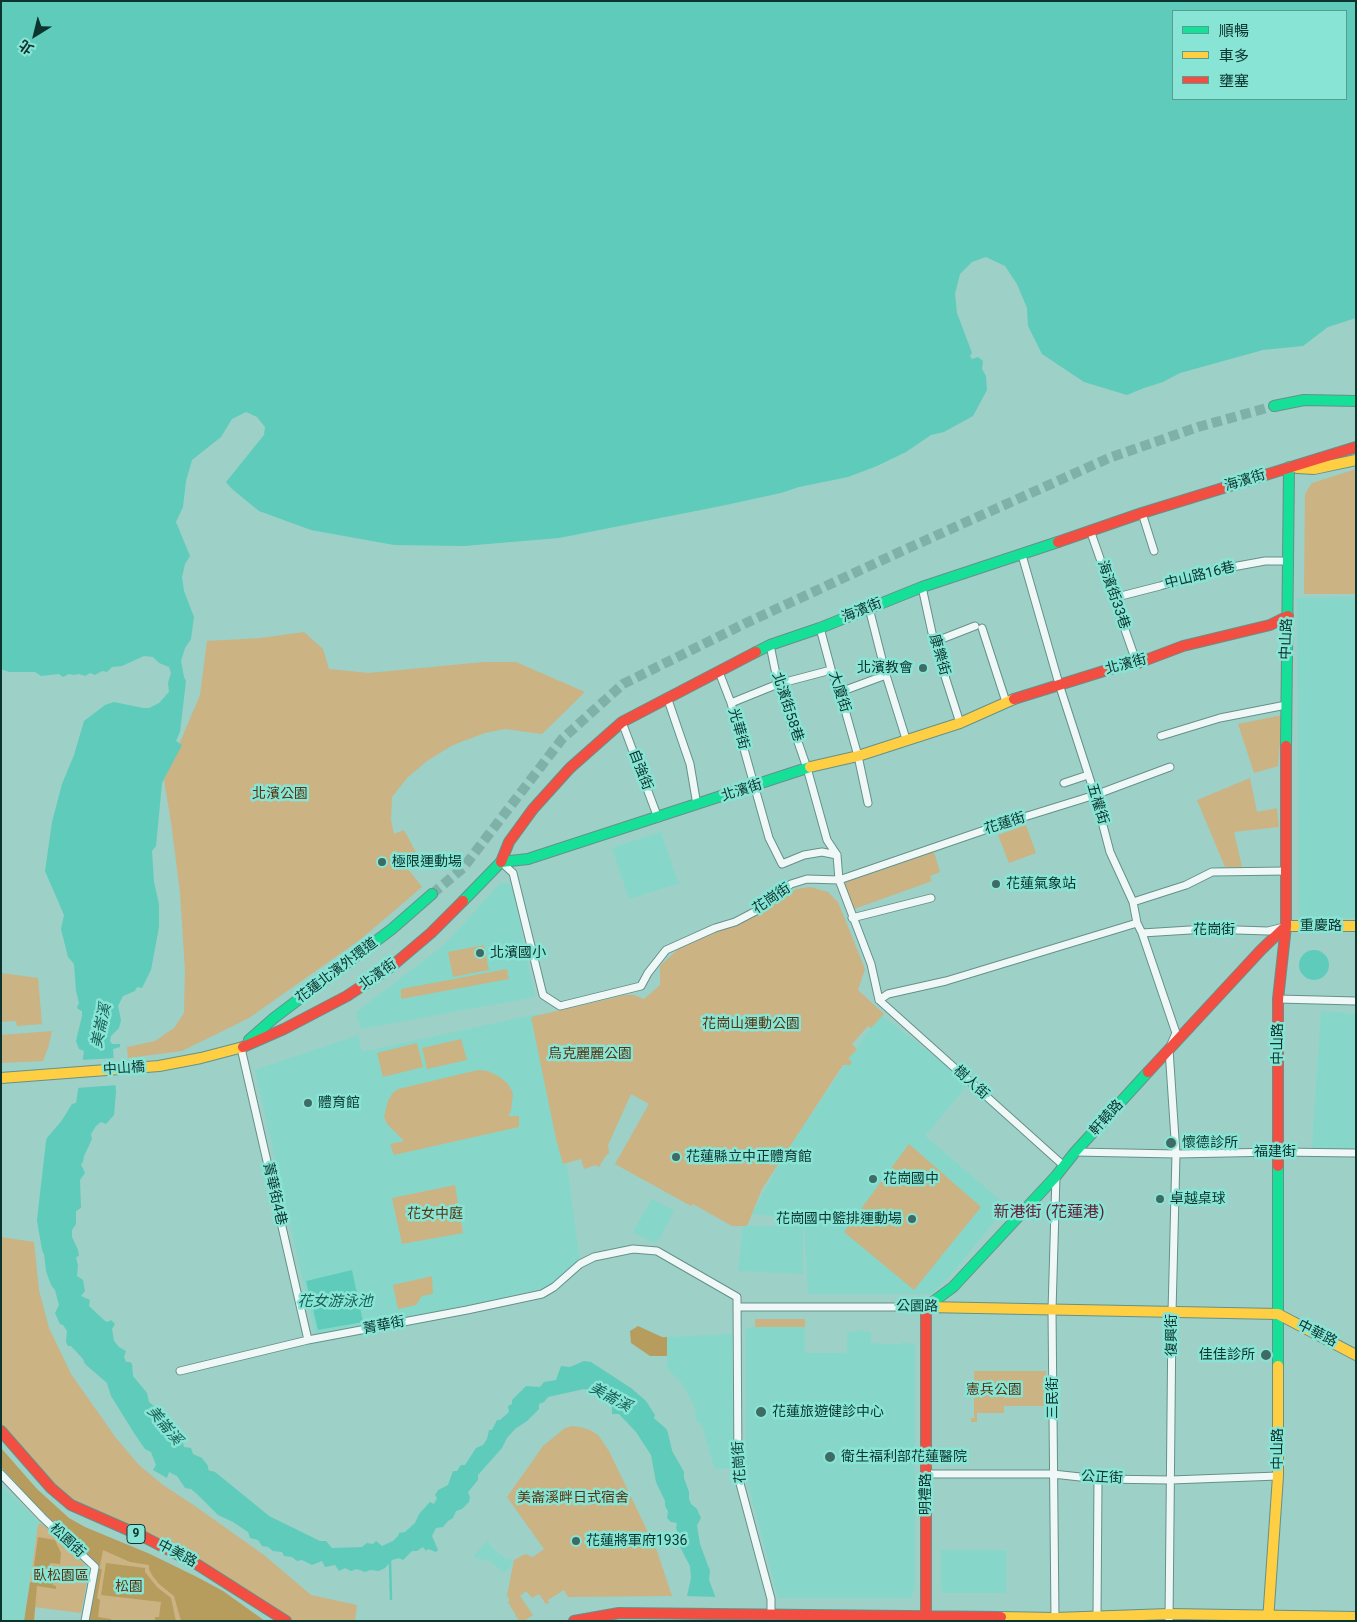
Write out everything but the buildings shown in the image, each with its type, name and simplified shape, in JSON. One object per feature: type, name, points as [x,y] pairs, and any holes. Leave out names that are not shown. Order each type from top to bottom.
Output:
[{"type":"main road","points":[[1274,406],[1304,400],[1353,401]]},
{"type":"main road","name":"海濱街","points":[[502,862],[509,842],[533,809],[570,768],[622,722],[770,646],[922,587],[1003,559],[1022,556],[1090,530],[1142,513],[1356,447]]},
{"type":"main road","name":"海濱街","points":[[1289,467],[1314,469],[1356,460]]},
{"type":"main road","name":"中山路","points":[[1268,1618],[1278,1476],[1278,999],[1286,926],[1286,645],[1288,616],[1289,467]]},
{"type":"main road","name":"北濱街","points":[[221,1053],[241,1048],[284,1029],[347,996],[392,966],[431,933],[502,862],[528,859],[755,787],[807,768],[858,756],[960,723],[1006,702],[1060,684],[1136,661],[1138,663],[1184,646],[1270,625],[1288,616]]},
{"type":"main road","name":"花蓮北濱外環道","points":[[241,1048],[274,1018],[344,966],[432,894]]},
{"type":"main road","name":"重慶路","points":[[1286,926],[1356,926]]},
{"type":"main road","name":"軒轅路","points":[[926,1307],[953,1287],[1056,1176],[1075,1152],[1169,1049],[1261,950],[1286,926]]},
{"type":"main road","name":"中山橋","points":[[1,1078],[159,1066],[221,1053]]},
{"type":"main road","name":"公園路","points":[[926,1307],[1278,1314]]},
{"type":"main road","name":"明禮路","points":[[926,1307],[926,1618]]},
{"type":"main road","name":"中華路","points":[[1278,1314],[1356,1354]]},
{"type":"main road","name":"中美路","points":[[1,1431],[51,1488],[71,1505],[144,1537],[198,1565],[286,1621]]},
{"type":"main road","points":[[574,1621],[593,1616],[619,1613],[1054,1619],[1097,1617],[1356,1618]]},
{"type":"street","points":[[1142,513],[1154,551]]},
{"type":"street","name":"海濱街33巷","points":[[1090,530],[1136,661]]},
{"type":"street","name":"五權街","points":[[1022,556],[1095,795],[1110,852],[1133,902],[1137,923],[1176,1032],[1169,1049]]},
{"type":"street","name":"中山路16巷","points":[[1113,598],[1205,572],[1265,561],[1288,561]]},
{"type":"street","name":"康樂街","points":[[922,587],[934,642],[960,723]]},
{"type":"street","points":[[869,608],[886,675],[906,740]]},
{"type":"street","points":[[934,642],[978,627],[1006,702]]},
{"type":"street","name":"大廈街","points":[[820,628],[858,756],[868,803]]},
{"type":"street","name":"北濱街58巷","points":[[770,646],[778,684],[807,768],[827,840],[837,856]]},
{"type":"street","points":[[731,704],[778,684],[832,670]]},
{"type":"street","name":"光華街","points":[[719,672],[731,704],[772,847],[782,864],[804,855],[822,852],[837,856]]},
{"type":"street","points":[[840,692],[886,675]]},
{"type":"street","points":[[667,698],[690,764],[697,805]]},
{"type":"street","points":[[1161,736],[1220,718],[1286,705]]},
{"type":"street","name":"自強街","points":[[622,722],[658,818]]},
{"type":"street","name":"花蓮街","points":[[839,880],[1008,822],[1095,795],[1170,767]]},
{"type":"street","points":[[1064,783],[1088,774]]},
{"type":"street","points":[[837,856],[839,880],[871,964],[879,1000],[888,994],[946,981],[1137,923]]},
{"type":"street","name":"花崗街","points":[[502,862],[513,873],[543,995],[560,1006],[641,986],[648,972],[666,950],[716,928],[735,922],[756,910],[791,884],[807,878],[839,880]]},
{"type":"street","points":[[1133,902],[1186,885],[1212,872],[1286,872]]},
{"type":"street","points":[[852,918],[931,898]]},
{"type":"street","name":"花崗街","points":[[1142,933],[1206,929],[1268,931],[1286,926]]},
{"type":"street","points":[[1278,999],[1356,1001]]},
{"type":"street","name":"樹人街","points":[[879,1000],[1064,1166]]},
{"type":"street","name":"菁華街4巷","points":[[241,1048],[308,1340]]},
{"type":"street","name":"復興街","points":[[1169,1049],[1176,1154],[1172,1312],[1169,1618]]},
{"type":"street","name":"福建街","points":[[1075,1152],[1176,1154],[1356,1153]]},
{"type":"street","name":"三民街","points":[[1054,1619],[1052,1310],[1056,1176]]},
{"type":"street","name":"菁華街","points":[[180,1371],[308,1340],[542,1294],[554,1287],[580,1264],[594,1257],[624,1250],[657,1251],[737,1297],[737,1306]]},
{"type":"street","name":"花崗街","points":[[737,1306],[738,1476],[771,1599],[771,1614]]},
{"type":"street","name":"公園路","points":[[737,1306],[926,1307]]},
{"type":"street","name":"松園街","points":[[1,1474],[42,1517],[95,1567],[85,1621]]},
{"type":"street","name":"公正街","points":[[926,1474],[1053,1474],[1098,1479],[1171,1480],[1278,1476]]},
{"type":"street","points":[[1097,1617],[1098,1479]]},
{"type":"shaded area","points":[[1356,597],[1356,918],[1299,918],[1297,598]]},
{"type":"shaded area","points":[[661,832],[680,883],[629,899],[612,848]]},
{"type":"shaded area","name":"北濱國小","points":[[501,883],[508,883],[513,890],[535,997],[361,1029],[356,1012],[443,946]]},
{"type":"shaded area","points":[[1321,1011],[1356,1014],[1356,1149],[1312,1148]]},
{"type":"shaded area","points":[[537,1014],[551,1072],[567,1165],[580,1262],[553,1286],[479,1303],[315,1334],[255,1070],[358,1035],[362,1052]]},
{"type":"shaded area","name":"花崗國中","points":[[880,1014],[969,1083],[925,1136],[1007,1206],[953,1272],[932,1294],[808,1294],[804,1219],[752,1214],[786,1151]]},
{"type":"shaded area","points":[[652,1199],[674,1211],[659,1240],[652,1242],[633,1232]]},
{"type":"shaded area","points":[[743,1226],[803,1226],[803,1274],[738,1271]]},
{"type":"shaded area","name":"衛生福利部花蓮醫院","points":[[755,1319],[805,1319],[805,1353],[847,1353],[847,1332],[858,1332],[858,1330],[871,1332],[871,1343],[902,1345],[902,1342],[915,1344],[915,1587],[911,1598],[778,1598],[746,1476],[746,1329],[755,1327]]},
{"type":"shaded area","points":[[732,1334],[733,1468],[715,1469],[701,1423],[697,1422],[694,1414],[697,1412],[682,1383],[667,1368],[667,1337]]},
{"type":"shaded area","points":[[1,1484],[40,1523],[38,1525],[24,1621],[1,1621]]},
{"type":"shaded area","points":[[488,1540],[490,1546],[507,1560],[509,1558],[514,1563],[504,1573],[490,1561],[473,1557]]},
{"type":"shaded area","points":[[941,1550],[1006,1550],[1006,1593],[943,1593],[941,1590]]},
{"type":"green space","points":[[1356,469],[1356,594],[1304,594],[1305,494],[1312,483]]},
{"type":"green space","name":"北濱公園","points":[[304,632],[323,649],[329,669],[369,673],[484,662],[516,662],[585,692],[542,734],[505,729],[485,733],[453,745],[427,761],[407,778],[392,797],[391,820],[394,834],[404,830],[421,862],[408,869],[422,887],[361,939],[249,1018],[182,1051],[128,1058],[127,1047],[155,1041],[174,1028],[184,1013],[185,970],[180,893],[164,780],[200,695],[207,641],[260,638]]},
{"type":"green space","points":[[1282,715],[1278,766],[1254,773],[1238,724]]},
{"type":"green space","points":[[1250,778],[1257,812],[1277,808],[1279,827],[1234,832],[1242,867],[1225,867],[1197,800]]},
{"type":"green space","points":[[1026,825],[1036,853],[1009,863],[998,835]]},
{"type":"green space","points":[[934,852],[940,872],[930,876],[932,881],[854,909],[844,883]]},
{"type":"green space","name":"花崗山運動公園","points":[[810,887],[828,892],[838,902],[865,969],[858,990],[884,1014],[871,1028],[868,1026],[852,1044],[857,1049],[848,1059],[852,1062],[850,1065],[843,1065],[762,1189],[747,1226],[732,1226],[693,1204],[691,1206],[615,1164],[649,1104],[631,1094],[608,1145],[609,1153],[599,1167],[596,1165],[584,1169],[581,1159],[563,1164],[556,1139],[531,1017],[625,995],[634,995],[644,999],[660,985],[660,966],[678,949],[761,913],[796,889]]},
{"type":"green space","points":[[484,945],[489,970],[453,977],[448,952]]},
{"type":"green space","points":[[507,969],[509,979],[401,999],[401,989]]},
{"type":"green space","points":[[1,973],[38,978],[42,1024],[17,1026],[16,1021],[1,1022]]},
{"type":"green space","points":[[52,1031],[43,1061],[1,1063],[1,1035]]},
{"type":"green space","points":[[461,1039],[467,1060],[427,1069],[422,1048]]},
{"type":"green space","points":[[417,1043],[423,1067],[383,1077],[377,1053]]},
{"type":"green space","points":[[478,1070],[488,1071],[500,1077],[508,1084],[513,1093],[511,1111],[508,1116],[519,1116],[519,1127],[394,1155],[390,1144],[404,1141],[387,1124],[384,1117],[388,1100],[393,1093],[398,1089]]},
{"type":"green space","name":"花崗國中籃排運動場","points":[[909,1144],[981,1207],[914,1290],[844,1232]]},
{"type":"green space","name":"花女中庭","points":[[455,1185],[463,1233],[402,1244],[392,1198]]},
{"type":"green space","points":[[1,1237],[34,1242],[39,1290],[49,1328],[71,1374],[116,1438],[139,1465],[163,1485],[264,1555],[311,1595],[357,1605],[355,1621],[286,1621],[243,1594],[71,1505],[1,1431]]},
{"type":"green space","points":[[432,1276],[433,1294],[422,1296],[416,1305],[398,1309],[393,1285]]},
{"type":"green space","points":[[755,1319],[805,1319],[805,1327],[755,1327]]},
{"type":"green space","points":[[638,1326],[662,1337],[667,1337],[667,1356],[650,1356],[631,1343],[630,1331]]},
{"type":"green space","name":"憲兵公園","points":[[974,1371],[1046,1371],[1046,1406],[1004,1406],[1004,1413],[977,1413],[977,1422],[971,1422],[971,1418],[974,1418]]},
{"type":"green space","name":"美崙溪畔日式宿舍","points":[[572,1426],[590,1430],[598,1435],[609,1451],[657,1551],[672,1596],[568,1597],[564,1590],[548,1600],[549,1603],[546,1604],[539,1594],[532,1598],[526,1591],[520,1596],[533,1615],[524,1621],[519,1621],[508,1602],[510,1600],[507,1596],[514,1560],[525,1554],[533,1557],[544,1549],[507,1497],[543,1446],[565,1428]]},
{"type":"green space","points":[[1,1448],[37,1489],[69,1518],[197,1577],[223,1591],[265,1621],[181,1621],[174,1596],[159,1584],[152,1575],[149,1565],[130,1562],[103,1550],[100,1566],[34,1503],[1,1467]]},
{"type":"green space","name":"臥松園區","points":[[40,1523],[58,1537],[85,1565],[88,1575],[81,1613],[34,1607],[37,1583],[30,1582],[38,1525]]},
{"type":"green space","points":[[38,1537],[55,1540],[61,1553],[60,1564],[50,1563],[49,1574],[56,1589],[37,1586],[34,1621],[24,1621],[30,1582],[37,1583],[37,1581],[32,1580]]},
{"type":"green space","name":"松園","points":[[98,1548],[144,1558],[222,1621],[89,1621],[99,1566],[97,1563]]},
{"type":"green space","points":[[106,1563],[145,1568],[145,1572],[157,1587],[171,1598],[176,1621],[155,1621],[155,1617],[159,1617],[161,1602],[101,1595]]},
{"type":"green space","points":[[99,1569],[102,1569],[97,1598],[100,1600],[98,1617],[111,1619],[111,1621],[89,1621]]},
{"type":"water","points":[[1,1],[1356,1],[1356,318],[1328,327],[1303,346],[1263,350],[1180,373],[1163,382],[1127,395],[1084,382],[1042,354],[1028,326],[1027,308],[1017,284],[1005,266],[986,257],[972,262],[960,274],[955,294],[957,313],[972,353],[970,356],[972,359],[978,357],[983,361],[982,369],[986,376],[987,390],[973,416],[944,432],[931,435],[906,452],[848,477],[721,506],[559,538],[464,546],[394,545],[311,530],[259,511],[232,489],[226,482],[264,435],[265,427],[257,417],[246,412],[232,419],[221,437],[192,460],[186,481],[183,507],[176,522],[190,556],[185,564],[182,577],[184,591],[194,617],[191,639],[185,648],[181,661],[186,681],[180,732],[176,741],[182,745],[162,783],[156,846],[152,851],[154,882],[159,904],[159,927],[151,970],[142,988],[137,987],[135,991],[123,996],[118,1006],[121,1020],[119,1028],[111,1036],[110,1041],[112,1044],[120,1044],[120,1047],[113,1049],[116,1092],[114,1115],[106,1124],[101,1122],[96,1126],[91,1134],[92,1139],[81,1164],[85,1173],[80,1180],[81,1208],[76,1211],[76,1224],[72,1230],[72,1237],[79,1256],[76,1257],[78,1266],[77,1276],[83,1280],[85,1291],[81,1296],[90,1300],[89,1306],[105,1321],[111,1320],[115,1324],[112,1329],[114,1341],[126,1351],[124,1357],[126,1362],[132,1364],[133,1376],[147,1393],[149,1402],[161,1412],[162,1418],[174,1436],[182,1439],[184,1447],[191,1448],[193,1454],[202,1458],[211,1473],[216,1474],[228,1489],[227,1496],[230,1500],[253,1512],[256,1521],[273,1525],[274,1529],[282,1530],[289,1537],[299,1540],[305,1539],[308,1542],[314,1539],[326,1541],[332,1548],[362,1547],[367,1543],[373,1544],[376,1541],[382,1546],[393,1541],[399,1533],[405,1532],[415,1523],[419,1514],[430,1502],[434,1504],[437,1498],[435,1495],[438,1490],[448,1485],[453,1471],[457,1471],[461,1465],[465,1465],[476,1448],[483,1445],[489,1430],[492,1430],[497,1420],[500,1420],[509,1412],[508,1406],[512,1404],[512,1400],[526,1386],[540,1387],[544,1382],[556,1380],[561,1366],[570,1367],[584,1361],[591,1362],[631,1388],[646,1401],[655,1415],[652,1422],[659,1423],[662,1431],[659,1441],[671,1449],[684,1472],[689,1499],[701,1518],[697,1525],[700,1544],[710,1571],[709,1580],[728,1621],[686,1621],[687,1596],[691,1578],[690,1566],[680,1547],[680,1538],[676,1528],[677,1523],[671,1522],[667,1518],[668,1511],[656,1482],[651,1455],[636,1432],[619,1414],[612,1414],[612,1407],[596,1393],[584,1389],[548,1397],[539,1404],[539,1409],[527,1421],[515,1429],[507,1438],[502,1448],[478,1475],[478,1480],[468,1492],[469,1502],[462,1509],[456,1511],[453,1518],[443,1527],[436,1528],[432,1536],[438,1550],[436,1552],[428,1549],[426,1551],[423,1547],[417,1551],[412,1551],[403,1560],[399,1558],[392,1560],[385,1568],[379,1571],[370,1570],[365,1572],[357,1569],[351,1571],[345,1568],[339,1571],[335,1565],[325,1567],[322,1561],[312,1565],[302,1560],[297,1561],[292,1557],[284,1556],[282,1552],[273,1551],[268,1547],[262,1546],[258,1540],[250,1538],[248,1532],[218,1515],[191,1489],[185,1488],[177,1476],[169,1472],[167,1478],[153,1470],[156,1465],[151,1452],[145,1449],[134,1433],[111,1396],[107,1383],[85,1364],[71,1346],[68,1346],[66,1342],[67,1331],[60,1324],[55,1313],[59,1305],[55,1290],[46,1271],[42,1236],[46,1235],[51,1181],[50,1165],[62,1127],[61,1122],[72,1104],[76,1103],[84,1051],[79,1049],[76,1041],[82,1011],[77,1007],[79,1003],[74,964],[68,957],[61,929],[64,915],[45,871],[52,822],[62,784],[74,755],[84,721],[105,705],[114,702],[143,708],[149,708],[159,703],[169,692],[168,683],[171,673],[169,667],[159,663],[153,657],[144,656],[122,666],[112,667],[107,672],[102,671],[95,675],[90,673],[85,676],[69,674],[63,677],[59,674],[41,676],[35,672],[9,672],[1,669]]},
{"type":"water","points":[[1314,950],[1320,951],[1328,959],[1328,971],[1320,979],[1314,980],[1308,979],[1300,971],[1299,965],[1300,959],[1308,951]]},
{"type":"water","name":"花女游泳池","points":[[352,1270],[363,1322],[318,1330],[306,1281]]},
{"type":"pier","points":[[117,1058],[118,1085],[76,1088],[80,1060]]},
{"type":"pier","points":[[685,1596],[718,1597],[731,1621],[683,1621]]},
{"type":"waterway","name":"美崙溪","points":[[50,1249],[45,1220],[54,1142],[72,1121]]},
{"type":"waterway","name":"美崙溪","points":[[645,1421],[660,1434],[667,1464]]},
{"type":"waterway","name":"美崙溪","points":[[211,1479],[265,1523],[320,1550]]},
{"type":"waterway","points":[[390,1561],[391,1599]]},
{"type":"tunnel","points":[[432,894],[463,868],[562,739],[623,684],[744,624],[1109,458],[1198,427],[1274,406]]},
{"type":"traffic: fast","points":[[1274,406],[1304,400],[1356,401]]},
{"type":"traffic: fast","points":[[1286,746],[1289,467]]},
{"type":"traffic: fast","points":[[756,652],[922,587],[1058,542]]},
{"type":"traffic: fast","points":[[463,901],[501,862],[528,859],[810,767]]},
{"type":"traffic: fast","points":[[249,1040],[274,1018],[392,929],[432,894]]},
{"type":"traffic: fast","points":[[926,1307],[953,1287],[1056,1176],[1075,1152],[1148,1072]]},
{"type":"traffic: fast","points":[[1278,1166],[1278,1366]]},
{"type":"traffic: slow","points":[[1297,468],[1314,469],[1356,460]]},
{"type":"traffic: slow","points":[[810,767],[858,756],[960,723],[1014,699]]},
{"type":"traffic: slow","points":[[1286,926],[1356,926]]},
{"type":"traffic: slow","points":[[1,1078],[159,1066],[243,1047]]},
{"type":"traffic: slow","points":[[926,1307],[1278,1314],[1356,1355]]},
{"type":"traffic: slow","points":[[1268,1621],[1278,1476],[1278,1366]]},
{"type":"traffic: slow","points":[[1001,1617],[1055,1618],[1169,1614],[1356,1617]]},
{"type":"traffic: jam","points":[[1058,542],[1142,513],[1356,447]]},
{"type":"traffic: jam","points":[[1014,699],[1136,661],[1138,663],[1183,646],[1270,625],[1288,616]]},
{"type":"traffic: jam","points":[[501,862],[509,842],[533,809],[570,768],[622,722],[756,652]]},
{"type":"traffic: jam","points":[[1278,1166],[1278,999],[1286,926],[1286,746]]},
{"type":"traffic: jam","points":[[243,1047],[284,1029],[347,996],[392,966],[431,933],[463,901]]},
{"type":"traffic: jam","points":[[1148,1072],[1261,950],[1286,926]]},
{"type":"traffic: jam","points":[[926,1307],[926,1621]]},
{"type":"traffic: jam","points":[[1,1431],[51,1488],[71,1505],[144,1537],[198,1565],[286,1621]]},
{"type":"traffic: jam","points":[[574,1621],[619,1613],[1001,1617]]},
{"type":"place","name":"北濱教會","points":[[923,668]]},
{"type":"place","name":"極限運動場","points":[[382,862]]},
{"type":"place","name":"花蓮氣象站","points":[[996,884]]},
{"type":"place","name":"北濱國小","points":[[480,953]]},
{"type":"place","name":"體育館","points":[[308,1103]]},
{"type":"place","name":"懷德診所","points":[[1171,1143]]},
{"type":"place","name":"花蓮縣立中正體育館","points":[[676,1157]]},
{"type":"place","name":"花崗國中","points":[[873,1179]]},
{"type":"place","name":"卓越桌球","points":[[1160,1199]]},
{"type":"place","name":"花崗國中籃排運動場","points":[[912,1219]]},
{"type":"place","name":"佳佳診所","points":[[1266,1355]]},
{"type":"place","name":"花蓮旅遊健診中心","points":[[761,1412]]},
{"type":"place","name":"衛生福利部花蓮醫院","points":[[830,1457]]},
{"type":"place","name":"花蓮將軍府1936","points":[[576,1541]]},
{"type":"district","name":"新港街 (花蓮港)","points":[[1049,1213]]},
{"type":"park label","name":"烏克麗麗公園","points":[[590,1054]]}]
